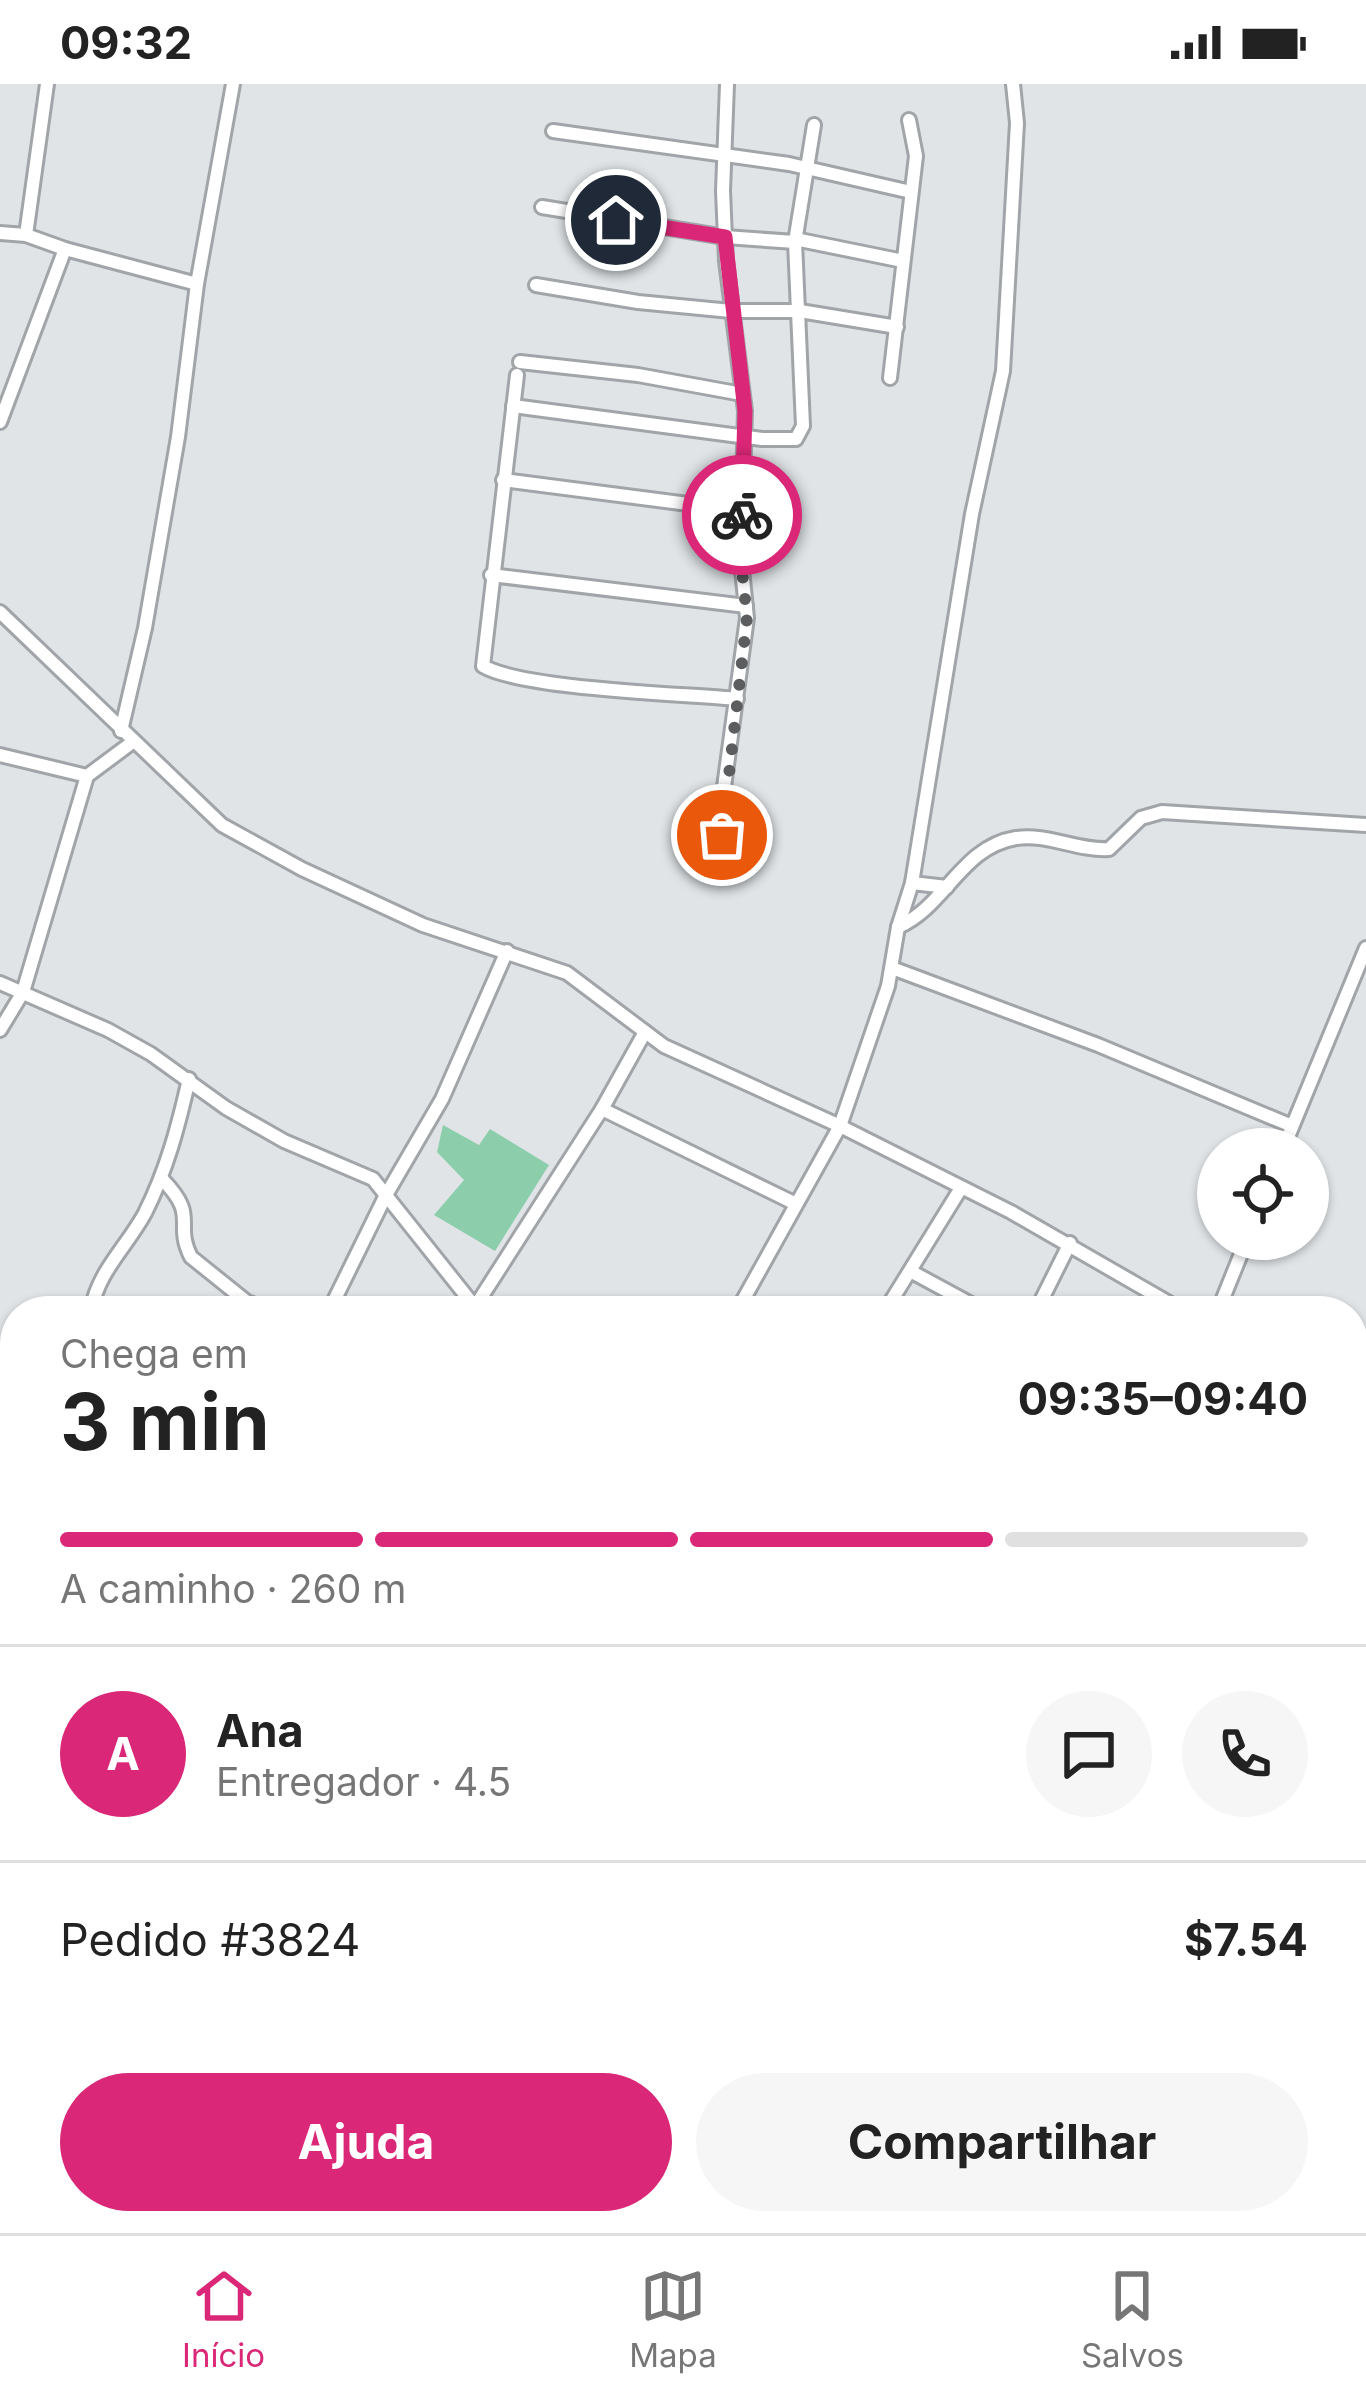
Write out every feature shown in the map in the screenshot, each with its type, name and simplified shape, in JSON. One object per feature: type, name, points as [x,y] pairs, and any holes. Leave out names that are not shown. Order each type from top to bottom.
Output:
[{"type":"street","points":[[26,235],[47,84]]},
{"type":"street","points":[[121,731],[171,480],[197,284],[233,84]]},
{"type":"street","points":[[722,835],[746,606],[741,560],[742,394],[725,237],[727,84]]},
{"type":"street","points":[[746,1296],[840,1126],[892,968],[912,883],[972,514],[1003,370],[1017,123],[1013,84]]},
{"type":"street","points":[[890,378],[916,156],[909,120]]},
{"type":"street","points":[[513,406],[791,442],[800,435],[795,241],[814,125]]},
{"type":"street","points":[[553,130],[809,167],[911,192]]},
{"type":"street","points":[[542,207],[725,237],[795,241],[903,261]]},
{"type":"street","points":[[0,233],[26,235],[64,250],[197,284]]},
{"type":"street","points":[[0,422],[64,250]]},
{"type":"street","points":[[536,285],[731,311],[800,311],[897,327]]},
{"type":"street","points":[[737,699],[554,682],[487,670],[482,662],[518,369],[638,375],[742,394]]},
{"type":"street","points":[[503,480],[742,512]]},
{"type":"street","points":[[491,574],[746,606]]},
{"type":"street","points":[[0,612],[222,825],[406,917],[567,973],[645,1032],[703,1064],[840,1126],[1070,1243],[1160,1296]]},
{"type":"street","points":[[0,640],[10,623]]},
{"type":"street","points":[[0,1030],[22,992],[87,776],[134,741]]},
{"type":"street","points":[[2,761],[87,776]]},
{"type":"street","points":[[898,927],[931,907],[980,852],[1001,842],[1035,838],[1109,849],[1150,814],[1366,825]]},
{"type":"street","points":[[912,883],[947,887]]},
{"type":"street","points":[[892,968],[1098,1045],[1292,1126],[1366,948]]},
{"type":"street","points":[[336,1296],[386,1195],[442,1099],[507,950]]},
{"type":"street","points":[[0,983],[108,1030],[284,1141],[373,1179],[464,1296]]},
{"type":"street","points":[[1347,989],[1366,989]]},
{"type":"street","points":[[482,1296],[602,1109],[645,1032]]},
{"type":"street","points":[[96,1296],[104,1271],[142,1219],[174,1150],[189,1079]]},
{"type":"street","points":[[602,1109],[794,1203]]},
{"type":"street","points":[[161,1179],[185,1206],[186,1247],[191,1257],[240,1296]]},
{"type":"street","points":[[895,1296],[961,1188]]},
{"type":"street","points":[[1044,1296],[1070,1243]]},
{"type":"street","points":[[1224,1296],[1239,1260]]},
{"type":"street","points":[[912,1272],[956,1296]]},
{"type":"green space","points":[[443,1125],[479,1145],[490,1129],[549,1165],[495,1251],[434,1215],[464,1180],[437,1152]]},
{"type":"way so far","points":[[722,835],[747,618],[742,515]]},
{"type":"route","points":[[616,220],[725,237],[745,411],[742,515]]}]
